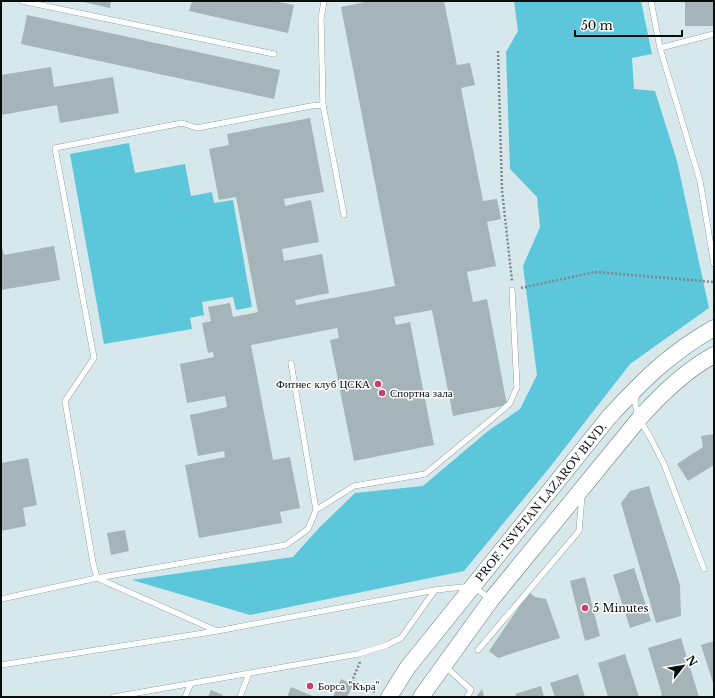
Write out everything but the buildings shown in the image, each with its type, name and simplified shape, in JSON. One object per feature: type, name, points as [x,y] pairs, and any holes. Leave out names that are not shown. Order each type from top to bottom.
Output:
[{"type":"main road","name":"PROF. TSVETAN LAZAROV BLVD.","points":[[382,694],[408,667],[609,417],[638,386],[667,359],[696,338],[714,328]]},
{"type":"main road","name":"PROF. TSVETAN LAZAROV BLVD.","points":[[421,697],[491,600],[639,419],[658,397],[681,377],[714,355]]},
{"type":"lane","points":[[22,1],[274,54]]},
{"type":"lane","points":[[324,1],[322,19],[323,105],[344,215]]},
{"type":"lane","points":[[651,1],[660,48],[700,181],[714,264]]},
{"type":"lane","points":[[660,48],[714,34]]},
{"type":"lane","points":[[97,578],[93,563],[65,401],[94,358],[55,148],[182,122],[197,128],[323,105]]},
{"type":"lane","points":[[316,510],[354,486],[425,474],[510,403],[517,387],[512,290]]},
{"type":"lane","points":[[1,598],[97,578],[286,545],[308,528],[316,510],[291,363]]},
{"type":"lane","points":[[638,386],[634,403],[639,419],[664,464],[704,569]]},
{"type":"lane","points":[[478,650],[579,531],[582,488]]},
{"type":"lane","points":[[97,578],[217,631]]},
{"type":"lane","points":[[1,665],[217,631],[435,590],[473,586],[491,600]]},
{"type":"lane","points":[[114,697],[358,654],[388,645],[401,638],[435,590]]},
{"type":"lane","points":[[444,664],[471,690],[467,697]]},
{"type":"lane","points":[[240,697],[249,673]]},
{"type":"lane","points":[[185,697],[191,683]]},
{"type":"path","points":[[498,51],[502,190],[512,290],[595,272],[714,282]]},
{"type":"path","points":[[354,677],[352,681],[382,694]]},
{"type":"shaded area","points":[[514,1],[641,1],[652,54],[632,58],[634,89],[655,91],[677,161],[709,308],[630,364],[550,467],[464,571],[250,615],[132,580],[293,557],[320,527],[355,493],[423,486],[488,431],[520,409],[537,375],[523,266],[540,227],[537,197],[510,169],[506,52],[518,31]]},
{"type":"shaded area","points":[[129,143],[135,173],[185,164],[191,196],[212,192],[214,203],[233,200],[252,307],[236,310],[233,297],[202,302],[204,315],[190,318],[192,329],[104,344],[70,154]]},
{"type":"place","name":"Фитнес клуб ЦСКА","points":[[378,384]]},
{"type":"place","name":"Спортна зала","points":[[382,393]]},
{"type":"place","name":"5 Minutes","points":[[585,608]]},
{"type":"place","name":"Борса \"Къра\"","points":[[310,686]]}]
